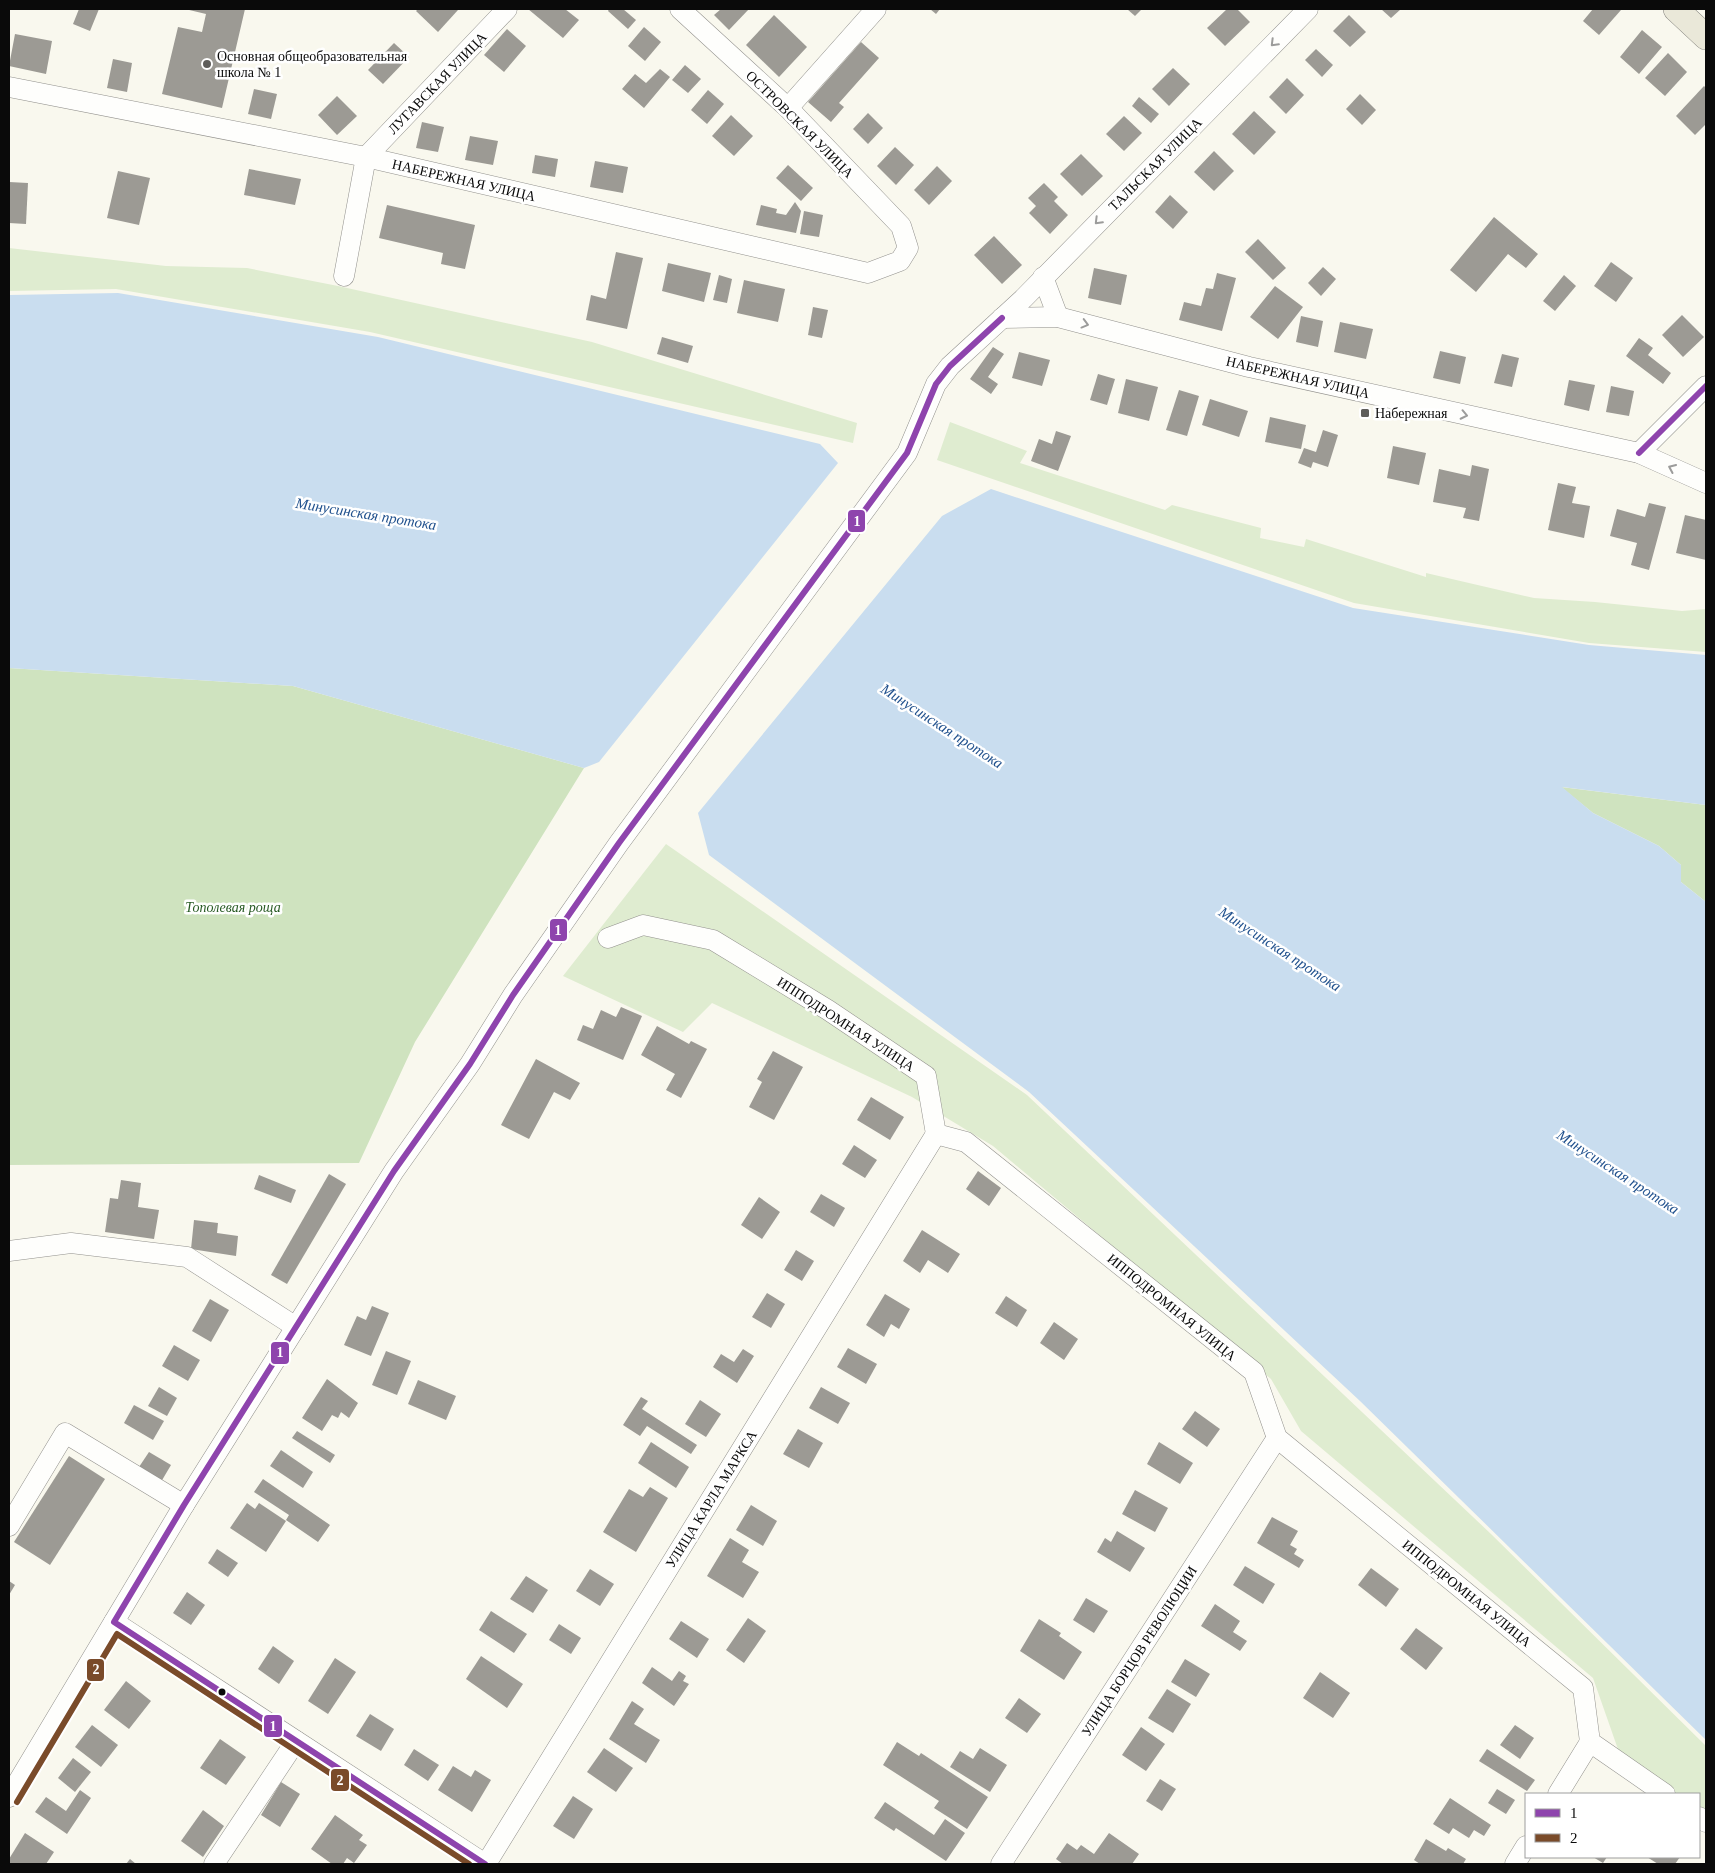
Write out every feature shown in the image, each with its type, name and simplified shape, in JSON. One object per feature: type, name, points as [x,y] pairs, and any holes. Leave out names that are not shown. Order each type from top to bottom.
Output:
[{"type":"main road","points":[[1676,9],[1706,37]]},
{"type":"street","name":"ЛУГАВСКАЯ УЛИЦА","points":[[366,157],[507,9]]},
{"type":"street","name":"ОСТРОВСКАЯ УЛИЦА","points":[[680,9],[788,108],[901,226],[908,248]]},
{"type":"street","points":[[788,108],[876,9]]},
{"type":"street","name":"ТАЛЬСКАЯ УЛИЦА","points":[[9,1797],[184,1505],[394,1171],[470,1064],[513,995],[619,843],[907,453],[936,384],[950,366],[1002,318],[1308,9]]},
{"type":"street","name":"НАБЕРЕЖНАЯ УЛИЦА","points":[[9,87],[366,157],[868,273],[900,261],[908,248]]},
{"type":"street","points":[[344,276],[366,157]]},
{"type":"street","points":[[1043,277],[1058,317]]},
{"type":"street","name":"НАБЕРЕЖНАЯ УЛИЦА","points":[[1002,318],[1058,317],[1249,367],[1639,453],[1706,483]]},
{"type":"street","points":[[1639,453],[1706,386]]},
{"type":"street","name":"ИППОДРОМНАЯ УЛИЦА","points":[[608,938],[643,925],[713,940],[828,1010],[926,1076],[936,1134],[966,1142],[1254,1372],[1276,1438],[1583,1688],[1590,1742]]},
{"type":"street","name":"УЛИЦА КАРЛА МАРКСА","points":[[486,1864],[936,1134]]},
{"type":"street","points":[[9,1251],[71,1244],[187,1257],[296,1326]]},
{"type":"street","points":[[9,1526],[65,1434],[184,1505]]},
{"type":"street","name":"УЛИЦА БОРЦОВ РЕВОЛЮЦИИ","points":[[1001,1864],[1276,1438]]},
{"type":"street","points":[[114,1622],[486,1864]]},
{"type":"street","points":[[214,1864],[296,1741]]},
{"type":"street","points":[[1559,1793],[1590,1742],[1665,1793]]},
{"type":"street","points":[[1515,1864],[1525,1848]]},
{"type":"green space","points":[[9,248],[166,266],[247,268],[592,342],[857,423],[853,443],[370,332],[116,289],[9,291]]},
{"type":"green space","points":[[950,422],[1027,451],[1020,463],[1165,510],[1172,505],[1261,528],[1260,538],[1304,547],[1306,539],[1426,577],[1426,573],[1534,598],[1682,611],[1706,609],[1706,652],[1589,643],[1354,603],[937,460]]},
{"type":"green space","name":"Тополевая роща","points":[[9,668],[293,686],[584,768],[415,1042],[359,1163],[9,1165]]},
{"type":"green space","points":[[1561,787],[1706,805],[1706,902],[1681,882],[1681,865],[1659,846],[1593,813]]},
{"type":"green space","points":[[666,844],[1027,1095],[1491,1534],[1706,1746],[1706,1827],[1700,1822],[1700,1793],[1666,1793],[1620,1755],[1593,1678],[1301,1431],[1271,1379],[993,1146],[912,1097],[712,1003],[683,1032],[563,976]]},
{"type":"water","name":"Минусинская протока","points":[[118,293],[378,337],[820,444],[838,463],[599,762],[584,768],[293,686],[9,668],[9,295]]},
{"type":"water","name":"Минусинская протока","points":[[991,489],[1353,608],[1589,645],[1706,655],[1706,805],[1562,787],[1593,813],[1659,846],[1681,865],[1681,882],[1706,902],[1706,1740],[1360,1401],[1029,1092],[709,855],[698,813],[942,516]]},
{"type":"building","points":[[79,9],[99,9],[90,31],[73,24]]},
{"type":"building","points":[[185,9],[245,9],[222,108],[162,94],[178,27],[202,32],[206,14]]},
{"type":"building","points":[[418,9],[458,10],[438,32],[416,11]]},
{"type":"building","points":[[528,9],[565,9],[579,20],[563,38]]},
{"type":"building","points":[[609,9],[623,9],[636,20],[628,29],[608,11]]},
{"type":"building","points":[[721,9],[749,9],[729,30],[714,15]]},
{"type":"building","points":[[930,9],[940,9],[936,14]]},
{"type":"building","points":[[1127,9],[1142,9],[1135,16]]},
{"type":"building","points":[[1227,9],[1237,9],[1250,22],[1225,46],[1207,28]]},
{"type":"building","points":[[1381,9],[1401,9],[1391,18]]},
{"type":"building","points":[[1593,9],[1621,10],[1599,35],[1583,21]]},
{"type":"building","points":[[774,15],[807,47],[779,77],[746,45]]},
{"type":"building","points":[[1349,15],[1366,32],[1350,47],[1333,31]]},
{"type":"building","points":[[644,27],[661,42],[645,61],[628,46]]},
{"type":"building","points":[[507,29],[526,46],[504,72],[484,55]]},
{"type":"building","points":[[1642,30],[1662,47],[1639,74],[1620,57]]},
{"type":"building","points":[[15,34],[52,41],[46,74],[9,66]]},
{"type":"building","points":[[861,42],[879,58],[839,103],[844,107],[831,122],[808,102]]},
{"type":"building","points":[[394,43],[409,57],[383,84],[368,70]]},
{"type":"building","points":[[1316,49],[1333,65],[1322,77],[1305,60]]},
{"type":"building","points":[[1668,53],[1687,72],[1665,96],[1645,78]]},
{"type":"building","points":[[113,59],[132,63],[127,92],[107,88]]},
{"type":"building","points":[[685,65],[701,79],[688,93],[672,80]]},
{"type":"building","points":[[1173,68],[1190,84],[1169,106],[1152,89]]},
{"type":"building","points":[[660,69],[670,77],[644,108],[622,89],[635,74],[646,83]]},
{"type":"building","points":[[1287,78],[1304,95],[1286,114],[1269,97]]},
{"type":"building","points":[[1704,86],[1706,88],[1706,124],[1695,135],[1676,116]]},
{"type":"building","points":[[254,89],[277,94],[271,119],[248,114]]},
{"type":"building","points":[[708,90],[724,104],[707,124],[691,110]]},
{"type":"building","points":[[1360,94],[1376,110],[1362,125],[1346,109]]},
{"type":"building","points":[[337,96],[357,116],[337,135],[318,115]]},
{"type":"building","points":[[1139,97],[1159,114],[1151,123],[1132,106]]},
{"type":"building","points":[[1254,111],[1276,132],[1254,155],[1232,134]]},
{"type":"building","points":[[868,113],[883,128],[868,144],[853,129]]},
{"type":"building","points":[[731,115],[753,136],[734,156],[712,136]]},
{"type":"building","points":[[1124,116],[1142,133],[1124,151],[1106,134]]},
{"type":"building","points":[[422,122],[444,127],[438,152],[416,148]]},
{"type":"building","points":[[470,136],[498,141],[493,165],[465,160]]},
{"type":"building","points":[[895,147],[914,165],[896,185],[877,166]]},
{"type":"building","points":[[1214,151],[1234,171],[1214,191],[1194,172]]},
{"type":"building","points":[[1081,154],[1103,176],[1082,196],[1060,174]]},
{"type":"building","points":[[535,155],[558,159],[555,177],[532,173]]},
{"type":"building","points":[[595,161],[628,167],[623,193],[590,187]]},
{"type":"building","points":[[788,165],[813,188],[801,201],[776,178]]},
{"type":"building","points":[[937,166],[952,181],[929,205],[914,190]]},
{"type":"building","points":[[249,169],[301,179],[295,205],[244,195]]},
{"type":"building","points":[[118,171],[150,178],[139,225],[107,218]]},
{"type":"building","points":[[9,182],[28,183],[26,224],[9,223]]},
{"type":"building","points":[[1044,183],[1058,197],[1054,201],[1068,215],[1050,234],[1029,213],[1036,206],[1028,198]]},
{"type":"building","points":[[1170,195],[1188,212],[1173,229],[1155,212]]},
{"type":"building","points":[[795,202],[801,211],[796,233],[756,225],[761,205],[777,209],[776,213],[786,215]]},
{"type":"building","points":[[387,205],[475,225],[465,269],[441,264],[443,253],[379,238]]},
{"type":"building","points":[[804,211],[823,215],[819,237],[800,234]]},
{"type":"building","points":[[1494,217],[1538,254],[1526,268],[1508,254],[1476,292],[1450,270]]},
{"type":"building","points":[[994,236],[1022,265],[1002,284],[974,255]]},
{"type":"building","points":[[1258,239],[1286,268],[1273,280],[1245,252]]},
{"type":"building","points":[[616,252],[643,258],[627,329],[586,320],[591,295],[606,299]]},
{"type":"building","points":[[1611,262],[1633,278],[1616,302],[1594,286]]},
{"type":"building","points":[[668,263],[711,273],[704,302],[662,291]]},
{"type":"building","points":[[1323,267],[1336,279],[1321,296],[1308,283]]},
{"type":"building","points":[[1094,268],[1127,275],[1121,305],[1088,298]]},
{"type":"building","points":[[1217,273],[1236,278],[1222,331],[1179,320],[1184,302],[1201,306],[1206,288],[1213,289]]},
{"type":"building","points":[[719,275],[732,279],[727,303],[713,300]]},
{"type":"building","points":[[1564,275],[1576,286],[1555,311],[1543,301]]},
{"type":"building","points":[[744,280],[785,289],[778,322],[737,313]]},
{"type":"building","points":[[1275,286],[1303,307],[1278,339],[1250,317]]},
{"type":"building","points":[[813,307],[828,310],[822,338],[808,335]]},
{"type":"building","points":[[1682,315],[1704,337],[1683,357],[1662,335]]},
{"type":"building","points":[[1301,316],[1323,321],[1318,347],[1296,342]]},
{"type":"building","points":[[1340,322],[1373,329],[1366,359],[1334,352]]},
{"type":"building","points":[[662,337],[693,346],[688,363],[657,354]]},
{"type":"building","points":[[1639,338],[1653,348],[1648,355],[1671,373],[1663,384],[1626,356]]},
{"type":"building","points":[[993,347],[1004,354],[988,377],[998,384],[991,394],[970,379]]},
{"type":"building","points":[[1440,351],[1466,357],[1460,384],[1433,378]]},
{"type":"building","points":[[1019,352],[1050,360],[1042,386],[1012,378]]},
{"type":"building","points":[[1502,354],[1519,358],[1512,387],[1494,383]]},
{"type":"building","points":[[1098,374],[1115,379],[1107,405],[1090,400]]},
{"type":"building","points":[[1126,379],[1158,387],[1149,421],[1118,413]]},
{"type":"building","points":[[1569,380],[1595,385],[1589,411],[1564,405]]},
{"type":"building","points":[[1611,386],[1634,391],[1629,416],[1606,412]]},
{"type":"building","points":[[1179,390],[1199,396],[1187,436],[1166,430]]},
{"type":"building","points":[[1210,399],[1248,411],[1239,437],[1202,425]]},
{"type":"building","points":[[1270,417],[1306,425],[1301,449],[1265,442]]},
{"type":"building","points":[[1323,430],[1338,435],[1328,467],[1313,462],[1311,468],[1298,463],[1304,448],[1316,452]]},
{"type":"building","points":[[1056,431],[1071,436],[1058,471],[1031,461],[1039,439],[1052,444]]},
{"type":"building","points":[[1393,446],[1426,453],[1419,485],[1387,478]]},
{"type":"building","points":[[1472,465],[1489,469],[1479,521],[1463,518],[1466,508],[1433,502],[1439,469],[1470,476]]},
{"type":"building","points":[[1558,483],[1576,487],[1572,503],[1590,506],[1584,538],[1548,530]]},
{"type":"building","points":[[1649,503],[1666,507],[1649,570],[1631,565],[1637,543],[1610,536],[1617,509],[1645,517]]},
{"type":"building","points":[[1685,515],[1706,520],[1706,560],[1676,553]]},
{"type":"building","points":[[621,1007],[642,1016],[623,1060],[577,1040],[583,1025],[593,1029],[601,1010],[616,1017]]},
{"type":"building","points":[[657,1026],[689,1044],[691,1041],[707,1049],[681,1098],[666,1090],[675,1074],[641,1055]]},
{"type":"building","points":[[773,1051],[803,1067],[774,1120],[749,1107],[762,1082],[757,1079]]},
{"type":"building","points":[[536,1059],[580,1083],[570,1100],[554,1092],[529,1139],[501,1125]]},
{"type":"building","points":[[871,1097],[904,1117],[890,1140],[857,1120]]},
{"type":"building","points":[[854,1145],[877,1160],[865,1178],[842,1164]]},
{"type":"building","points":[[978,1171],[1001,1188],[989,1206],[966,1189]]},
{"type":"building","points":[[329,1174],[346,1184],[287,1284],[271,1275]]},
{"type":"building","points":[[259,1175],[296,1190],[291,1203],[254,1189]]},
{"type":"building","points":[[121,1180],[141,1183],[138,1207],[159,1210],[154,1239],[105,1232],[110,1198],[118,1199]]},
{"type":"building","points":[[821,1194],[845,1208],[834,1227],[810,1212]]},
{"type":"building","points":[[759,1197],[780,1212],[762,1239],[741,1225]]},
{"type":"building","points":[[194,1220],[218,1223],[217,1233],[238,1236],[236,1256],[191,1249]]},
{"type":"building","points":[[922,1230],[960,1254],[948,1273],[928,1260],[920,1273],[903,1261]]},
{"type":"building","points":[[796,1250],[814,1261],[802,1281],[784,1270]]},
{"type":"building","points":[[767,1293],[785,1304],[771,1328],[752,1317]]},
{"type":"building","points":[[885,1294],[910,1309],[899,1329],[891,1324],[884,1337],[866,1325]]},
{"type":"building","points":[[1006,1296],[1027,1310],[1017,1327],[995,1313]]},
{"type":"building","points":[[210,1299],[229,1310],[211,1342],[192,1331]]},
{"type":"building","points":[[372,1306],[389,1313],[371,1356],[344,1345],[357,1316],[366,1320]]},
{"type":"building","points":[[1054,1322],[1078,1339],[1064,1360],[1040,1343]]},
{"type":"building","points":[[174,1345],[200,1360],[188,1381],[162,1366]]},
{"type":"building","points":[[848,1348],[877,1364],[866,1384],[837,1367]]},
{"type":"building","points":[[743,1349],[754,1356],[737,1383],[713,1367],[721,1354],[734,1362]]},
{"type":"building","points":[[386,1351],[411,1361],[397,1395],[372,1385]]},
{"type":"building","points":[[327,1379],[358,1403],[349,1418],[341,1412],[338,1418],[332,1415],[322,1431],[302,1418]]},
{"type":"building","points":[[418,1380],[456,1396],[446,1420],[408,1404]]},
{"type":"building","points":[[159,1387],[177,1398],[167,1416],[148,1406]]},
{"type":"building","points":[[821,1387],[850,1403],[838,1424],[809,1408]]},
{"type":"building","points":[[641,1397],[648,1401],[642,1409],[697,1445],[691,1454],[647,1426],[640,1436],[623,1425]]},
{"type":"building","points":[[700,1400],[721,1414],[706,1437],[685,1424]]},
{"type":"building","points":[[134,1405],[164,1421],[153,1440],[124,1423]]},
{"type":"building","points":[[1195,1411],[1220,1429],[1207,1447],[1182,1429]]},
{"type":"building","points":[[798,1429],[823,1443],[809,1468],[783,1454]]},
{"type":"building","points":[[297,1431],[335,1455],[330,1463],[292,1438]]},
{"type":"building","points":[[651,1442],[689,1467],[676,1488],[638,1463]]},
{"type":"building","points":[[1159,1442],[1193,1463],[1180,1484],[1147,1464]]},
{"type":"building","points":[[281,1450],[313,1472],[303,1488],[270,1466]]},
{"type":"building","points":[[149,1452],[171,1465],[158,1487],[135,1473]]},
{"type":"building","points":[[69,1456],[105,1479],[50,1565],[14,1542]]},
{"type":"building","points":[[263,1479],[330,1525],[318,1542],[286,1520],[289,1515],[254,1492]]},
{"type":"building","points":[[650,1487],[668,1498],[636,1552],[603,1532],[629,1489],[643,1497]]},
{"type":"building","points":[[1135,1490],[1168,1508],[1155,1532],[1122,1514]]},
{"type":"building","points":[[247,1503],[255,1509],[259,1503],[286,1521],[266,1552],[230,1528]]},
{"type":"building","points":[[751,1505],[777,1521],[763,1546],[736,1530]]},
{"type":"building","points":[[1272,1517],[1298,1531],[1290,1545],[1297,1549],[1294,1554],[1304,1560],[1299,1568],[1257,1543]]},
{"type":"building","points":[[1117,1531],[1145,1548],[1130,1572],[1097,1552],[1105,1538],[1111,1542]]},
{"type":"building","points":[[730,1538],[749,1550],[742,1562],[759,1572],[743,1598],[707,1576]]},
{"type":"building","points":[[217,1549],[238,1563],[228,1577],[208,1563]]},
{"type":"building","points":[[1245,1566],[1275,1584],[1263,1604],[1233,1585]]},
{"type":"building","points":[[1371,1568],[1399,1589],[1386,1607],[1358,1585]]},
{"type":"building","points":[[590,1569],[614,1584],[600,1606],[576,1591]]},
{"type":"building","points":[[526,1576],[548,1590],[533,1613],[510,1599]]},
{"type":"building","points":[[9,1581],[15,1585],[9,1595]]},
{"type":"building","points":[[187,1592],[205,1605],[191,1625],[173,1613]]},
{"type":"building","points":[[1086,1598],[1108,1611],[1094,1633],[1073,1620]]},
{"type":"building","points":[[1215,1604],[1240,1621],[1233,1632],[1247,1641],[1240,1651],[1201,1626]]},
{"type":"building","points":[[491,1611],[527,1634],[514,1653],[479,1630]]},
{"type":"building","points":[[748,1618],[766,1631],[744,1663],[726,1650]]},
{"type":"building","points":[[1039,1619],[1061,1633],[1059,1636],[1082,1652],[1064,1680],[1020,1651]]},
{"type":"building","points":[[681,1621],[709,1639],[697,1658],[669,1639]]},
{"type":"building","points":[[559,1624],[581,1638],[571,1654],[549,1640]]},
{"type":"building","points":[[1416,1628],[1443,1648],[1426,1670],[1400,1649]]},
{"type":"building","points":[[273,1646],[294,1661],[279,1684],[258,1669]]},
{"type":"building","points":[[481,1656],[523,1684],[507,1708],[466,1679]]},
{"type":"building","points":[[335,1658],[356,1672],[328,1714],[308,1701]]},
{"type":"building","points":[[1185,1659],[1210,1674],[1196,1697],[1171,1682]]},
{"type":"building","points":[[652,1667],[672,1681],[679,1671],[686,1676],[683,1681],[689,1684],[674,1706],[642,1683]]},
{"type":"building","points":[[1320,1672],[1350,1693],[1333,1718],[1303,1698]]},
{"type":"building","points":[[126,1681],[151,1701],[129,1729],[104,1710]]},
{"type":"building","points":[[1167,1689],[1191,1704],[1173,1733],[1148,1718]]},
{"type":"building","points":[[1019,1698],[1041,1714],[1027,1733],[1005,1718]]},
{"type":"building","points":[[632,1701],[644,1709],[634,1724],[660,1740],[646,1763],[609,1739]]},
{"type":"building","points":[[370,1714],[394,1729],[381,1751],[356,1736]]},
{"type":"building","points":[[92,1725],[118,1745],[101,1767],[75,1747]]},
{"type":"building","points":[[1515,1725],[1534,1738],[1520,1759],[1500,1745]]},
{"type":"building","points":[[1141,1727],[1165,1744],[1146,1771],[1122,1755]]},
{"type":"building","points":[[220,1739],[246,1757],[226,1785],[200,1768]]},
{"type":"building","points":[[897,1742],[919,1756],[921,1753],[988,1797],[967,1829],[934,1808],[939,1801],[883,1765]]},
{"type":"building","points":[[604,1748],[633,1768],[616,1792],[587,1772]]},
{"type":"building","points":[[980,1748],[1007,1765],[990,1792],[950,1767],[960,1751],[973,1759]]},
{"type":"building","points":[[414,1749],[439,1765],[428,1781],[404,1765]]},
{"type":"building","points":[[1487,1749],[1535,1780],[1527,1791],[1479,1761]]},
{"type":"building","points":[[73,1758],[91,1772],[75,1792],[58,1778]]},
{"type":"building","points":[[453,1766],[471,1777],[475,1770],[491,1780],[472,1812],[438,1790]]},
{"type":"building","points":[[1160,1779],[1176,1789],[1162,1811],[1146,1801]]},
{"type":"building","points":[[281,1782],[300,1794],[280,1827],[261,1815]]},
{"type":"building","points":[[1497,1789],[1515,1800],[1506,1814],[1488,1803]]},
{"type":"building","points":[[80,1790],[91,1798],[67,1834],[35,1812],[46,1797],[66,1811]]},
{"type":"building","points":[[573,1796],[593,1809],[574,1839],[553,1826]]},
{"type":"building","points":[[1450,1798],[1491,1825],[1484,1836],[1474,1830],[1469,1838],[1453,1828],[1449,1834],[1433,1824]]},
{"type":"building","points":[[885,1802],[934,1835],[945,1819],[965,1833],[946,1861],[896,1828],[894,1831],[874,1818]]},
{"type":"building","points":[[203,1810],[224,1826],[203,1857],[181,1841]]},
{"type":"building","points":[[335,1815],[363,1835],[359,1840],[367,1845],[354,1863],[347,1858],[343,1864],[332,1864],[311,1849]]},
{"type":"building","points":[[25,1833],[54,1852],[46,1864],[9,1864],[9,1859]]},
{"type":"building","points":[[1109,1833],[1139,1854],[1132,1864],[1063,1864],[1056,1859],[1067,1843],[1077,1850],[1081,1845],[1094,1854]]},
{"type":"building","points":[[1426,1839],[1446,1851],[1448,1848],[1466,1859],[1463,1864],[1420,1864],[1414,1860]]},
{"type":"building","points":[[1595,1858],[1606,1858],[1603,1863]]},
{"type":"building","points":[[1649,1858],[1679,1858],[1675,1864],[1658,1864]]},
{"type":"building","points":[[130,1859],[136,1864],[126,1864]]},
{"type":"transit line","name":"1","points":[[485,1864],[114,1622],[184,1505],[394,1171],[470,1064],[513,995],[619,843],[907,453],[936,384],[950,366],[1002,318]]},
{"type":"transit line","name":"1","points":[[1639,453],[1706,386]]},
{"type":"transit line","name":"2","points":[[17,1802],[117,1634],[469,1864]]},
{"type":"place","name":"Основная общеобразовательная школа № 1","points":[[207,64]]},
{"type":"place","name":"Набережная","points":[[1365,413]]}]
